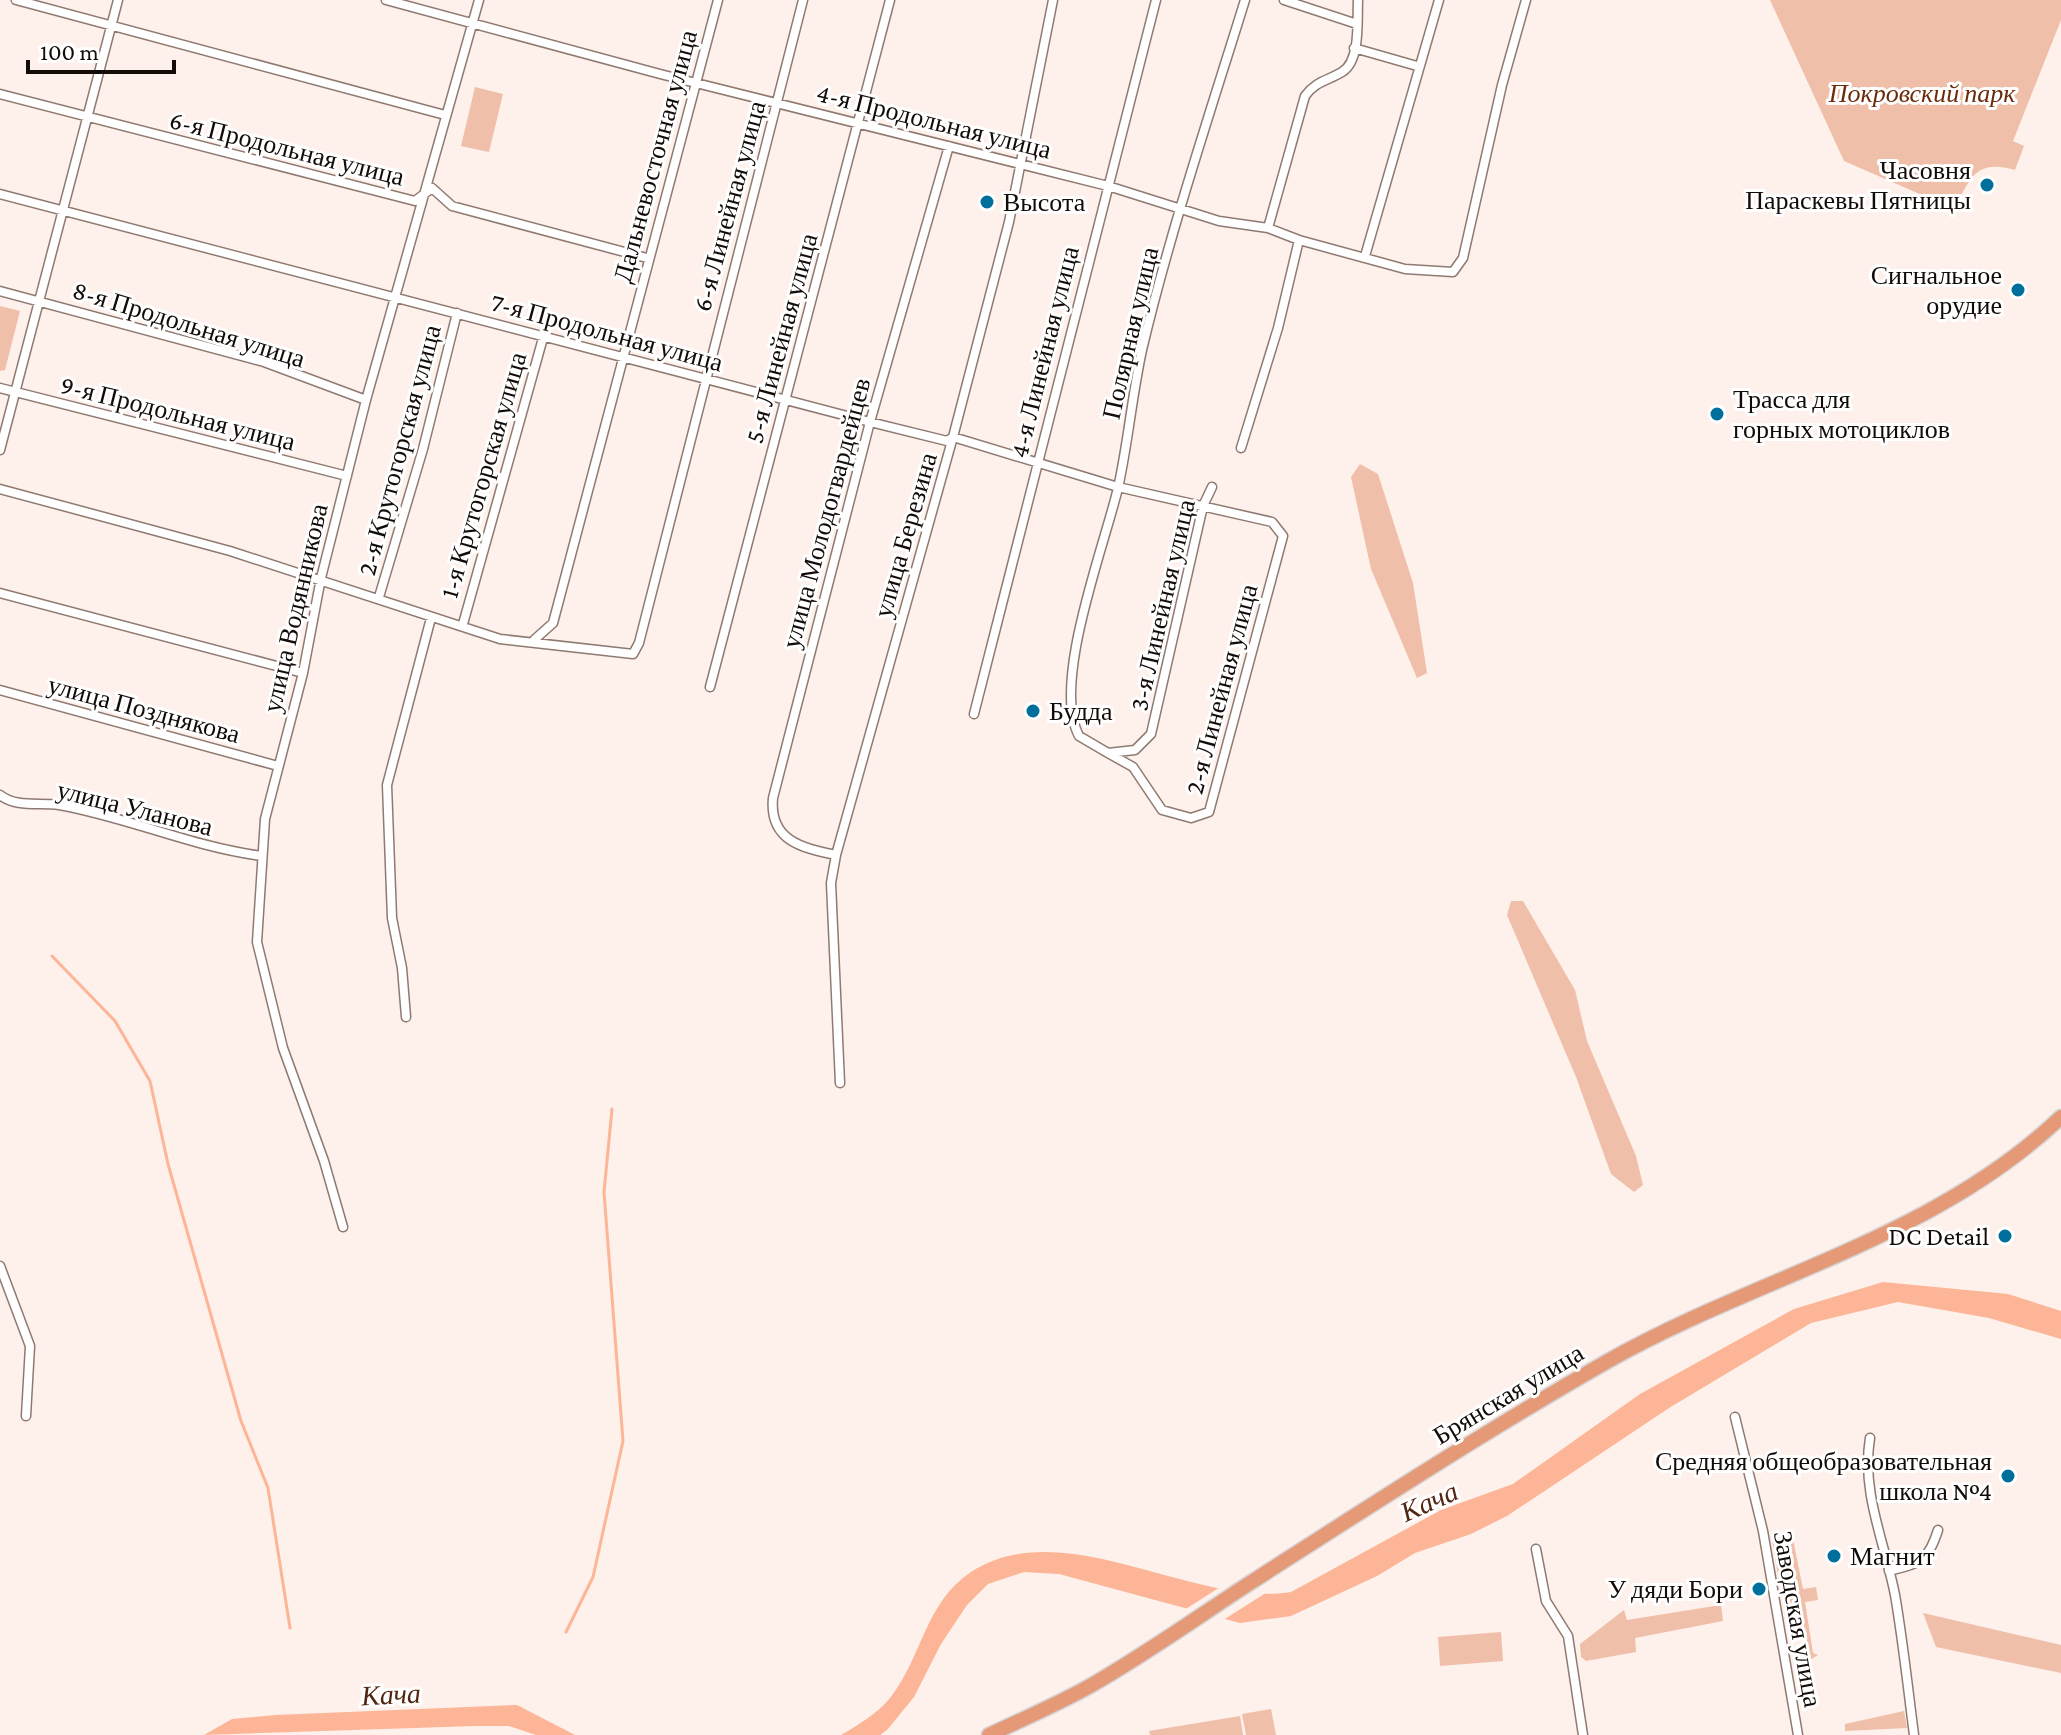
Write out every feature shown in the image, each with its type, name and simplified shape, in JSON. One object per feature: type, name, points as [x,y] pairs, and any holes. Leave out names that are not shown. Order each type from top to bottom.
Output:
[{"type":"highway","name":"Брянская улица","points":[[989,1735],[1092,1685],[1609,1361],[1664,1333],[1845,1254],[1951,1199],[2009,1162],[2061,1117]]},
{"type":"street","points":[[16,0],[445,115]]},
{"type":"street","points":[[0,450],[60,210],[118,0]]},
{"type":"street","name":"4-я Продольная улица","points":[[386,0],[1108,186],[1219,221],[1268,228],[1299,240],[1405,269],[1443,274],[1453,272],[1463,258],[1502,85],[1526,0]]},
{"type":"street","name":"улица Водянникова","points":[[343,1227],[324,1161],[283,1048],[257,942],[265,819],[303,673],[321,578],[366,400],[479,0]]},
{"type":"street","name":"Дальневосточная улица","points":[[534,640],[553,623],[624,358],[647,258],[718,0]]},
{"type":"street","name":"6-я Линейная улица","points":[[534,640],[616,654],[633,654],[639,643],[803,0]]},
{"type":"street","name":"5-я Линейная улица","points":[[710,687],[890,0]]},
{"type":"street","name":"улица Березина","points":[[840,1083],[831,883],[836,855],[953,437],[1021,165],[1053,0]]},
{"type":"street","name":"4-я Линейная улица","points":[[974,714],[1156,0]]},
{"type":"street","name":"Полярная улица","points":[[1108,753],[1079,736],[1071,713],[1069,680],[1118,487],[1142,352],[1180,209],[1245,0]]},
{"type":"street","points":[[1284,0],[1357,24]]},
{"type":"street","points":[[1268,228],[1305,96],[1319,81],[1346,69],[1354,48],[1358,0]]},
{"type":"street","points":[[1365,256],[1417,66],[1439,0]]},
{"type":"street","points":[[1354,48],[1417,66]]},
{"type":"street","name":"6-я Продольная улица","points":[[0,94],[415,201],[432,188],[452,206],[647,258]]},
{"type":"street","name":"улица Молодогвардейцев","points":[[836,855],[793,843],[776,827],[772,812],[811,645],[870,422],[949,146]]},
{"type":"street","name":"7-я Продольная улица","points":[[0,194],[870,422],[947,441],[953,437],[1118,487],[1203,506]]},
{"type":"street","points":[[1241,448],[1278,328],[1299,240]]},
{"type":"street","name":"8-я Продольная улица","points":[[0,291],[264,362],[366,400]]},
{"type":"street","name":"2-я Крутогорская улица","points":[[379,597],[423,449],[457,313]]},
{"type":"street","name":"1-я Крутогорская улица","points":[[463,624],[543,338]]},
{"type":"street","name":"9-я Продольная улица","points":[[0,388],[347,476]]},
{"type":"street","name":"3-я Линейная улица","points":[[1108,753],[1135,750],[1151,734],[1203,506],[1212,487]]},
{"type":"street","points":[[0,489],[321,578],[379,597],[394,606],[463,624],[500,639],[534,640]]},
{"type":"street","name":"2-я Линейная улица","points":[[1108,753],[1133,767],[1162,810],[1191,818],[1209,812],[1283,536],[1266,518],[1203,506]]},
{"type":"street","points":[[0,593],[303,673]]},
{"type":"street","points":[[406,1017],[402,968],[392,918],[387,785],[431,618]]},
{"type":"street","name":"улица Позднякова","points":[[0,690],[278,766]]},
{"type":"street","name":"улица Уланова","points":[[0,795],[17,803],[71,808],[224,851],[262,856]]},
{"type":"street","points":[[0,1266],[30,1346],[26,1416]]},
{"type":"street","name":"Заводская улица","points":[[1735,1417],[1763,1531],[1798,1735]]},
{"type":"street","points":[[1870,1438],[1867,1453],[1873,1514],[1889,1571],[1914,1735]]},
{"type":"street","points":[[1889,1571],[1918,1564],[1931,1551],[1938,1530]]},
{"type":"street","points":[[1536,1549],[1546,1601],[1568,1636],[1583,1735]]},
{"type":"green space","name":"Покровский парк","points":[[1770,0],[2061,0],[2061,20],[2013,141],[2024,146],[2015,170],[2002,167],[1983,169],[1970,180],[1954,209],[1844,161]]},
{"type":"green space","points":[[475,87],[503,94],[489,152],[461,146]]},
{"type":"green space","points":[[0,306],[20,311],[5,370],[0,371]]},
{"type":"green space","points":[[1360,464],[1378,474],[1413,583],[1427,673],[1417,678],[1371,569],[1351,477]]},
{"type":"green space","points":[[1511,901],[1523,901],[1575,990],[1587,1041],[1636,1156],[1643,1185],[1634,1192],[1611,1174],[1576,1077],[1507,915]]},
{"type":"green space","points":[[1792,1534],[1803,1589],[1816,1587],[1818,1600],[1805,1602],[1813,1653],[1818,1655],[1810,1660],[1788,1535]]},
{"type":"green space","points":[[1783,1537],[1797,1619],[1779,1582],[1772,1539]]},
{"type":"green space","points":[[1721,1605],[1723,1621],[1635,1638],[1636,1652],[1586,1661],[1581,1657],[1580,1644],[1624,1610],[1627,1620]]},
{"type":"green space","points":[[1923,1613],[2061,1645],[2061,1673],[1936,1647]]},
{"type":"green space","points":[[1501,1632],[1503,1661],[1440,1666],[1438,1637]]},
{"type":"green space","points":[[1271,1709],[1276,1735],[1246,1735],[1242,1714]]},
{"type":"green space","points":[[1904,1711],[1907,1728],[1845,1731],[1845,1724]]},
{"type":"green space","points":[[1240,1716],[1243,1735],[1150,1735],[1149,1731]]},
{"type":"shaded area","name":"Кача","points":[[1883,1282],[2008,1294],[2061,1311],[2061,1339],[1989,1318],[1898,1302],[1811,1323],[1669,1408],[1507,1516],[1471,1534],[1415,1553],[1377,1576],[1291,1616],[1240,1623],[1059,1574],[1024,1572],[988,1584],[967,1605],[941,1644],[914,1697],[887,1730],[880,1735],[841,1735],[873,1714],[890,1698],[910,1666],[943,1599],[956,1584],[971,1572],[1007,1556],[1046,1552],[1087,1556],[1213,1587],[1253,1593],[1291,1592],[1441,1510],[1513,1484],[1640,1394],[1794,1309]]},
{"type":"shaded area","name":"Кача","points":[[517,1705],[575,1735],[536,1735],[509,1726],[475,1726],[204,1735],[232,1719]]},
{"type":"pier","points":[[1225,1584],[1269,1591],[1220,1622],[1181,1612]]},
{"type":"waterway","points":[[52,956],[115,1021],[150,1081],[168,1164],[241,1421],[268,1488],[290,1628]]},
{"type":"waterway","points":[[566,1632],[593,1577],[623,1441],[604,1192],[612,1109]]},
{"type":"place","name":"Часовня Параскевы Пятницы","points":[[1987,185]]},
{"type":"place","name":"Высота","points":[[987,202]]},
{"type":"place","name":"Сигнальное орудие","points":[[2018,290]]},
{"type":"place","name":"Трасса для горных мотоциклов","points":[[1717,414]]},
{"type":"place","name":"Будда","points":[[1033,711]]},
{"type":"place","name":"DC Detail","points":[[2005,1236]]},
{"type":"place","name":"Средняя общеобразовательная школа №4","points":[[2008,1476]]},
{"type":"place","name":"Магнит","points":[[1834,1556]]},
{"type":"place","name":"У дяди Бори","points":[[1759,1589]]}]
